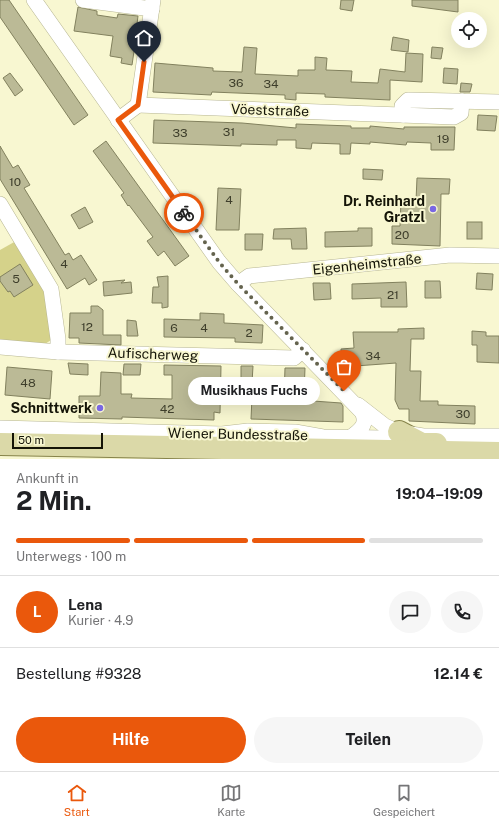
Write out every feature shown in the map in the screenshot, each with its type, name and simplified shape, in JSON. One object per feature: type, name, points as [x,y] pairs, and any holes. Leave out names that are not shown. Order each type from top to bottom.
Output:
[{"type":"main road","points":[[399,432],[422,444],[499,446]]},
{"type":"main road","name":"Wiener Bundesstraße","points":[[0,444],[499,453]]},
{"type":"street","points":[[34,0],[219,262],[238,284],[362,412],[365,422],[362,429],[351,437]]},
{"type":"street","points":[[83,0],[153,4],[138,105],[118,120]]},
{"type":"street","name":"Vöeststraße","points":[[138,105],[458,116],[462,110],[462,101],[499,102]]},
{"type":"street","points":[[0,204],[51,289],[58,339],[58,352]]},
{"type":"street","name":"Eigenheimstraße","points":[[238,284],[249,276],[450,256],[499,256]]},
{"type":"street","name":"Aufischerweg","points":[[0,347],[58,352],[294,358],[303,350]]},
{"type":"street","points":[[353,401],[385,426],[399,432]]},
{"type":"street","name":"Wiener Bundesstraße","points":[[0,428],[222,434],[248,432],[295,432],[323,436],[382,438],[399,432],[423,436],[499,436]]},
{"type":"shaded area","points":[[16,241],[43,286],[51,340],[45,344],[0,341],[0,250]]},
{"type":"building","points":[[0,0],[9,0],[88,115],[74,125],[0,17]]},
{"type":"building","points":[[341,0],[354,0],[352,11],[340,9]]},
{"type":"building","points":[[412,0],[458,0],[458,12],[412,6]]},
{"type":"building","points":[[78,7],[97,11],[97,15],[117,18],[118,14],[138,16],[132,65],[121,63],[122,58],[110,56],[113,36],[74,31]]},
{"type":"building","points":[[393,37],[409,40],[408,52],[391,50]]},
{"type":"building","points":[[244,47],[257,48],[255,74],[298,76],[298,70],[315,70],[315,57],[327,58],[326,70],[352,71],[351,82],[378,83],[380,69],[405,72],[406,53],[423,54],[422,82],[390,80],[390,100],[325,97],[325,94],[296,93],[296,100],[285,99],[285,95],[212,92],[211,95],[153,92],[155,63],[213,68],[213,71],[242,72]]},
{"type":"building","points":[[432,47],[443,48],[441,59],[431,58]]},
{"type":"building","points":[[444,68],[458,69],[457,84],[443,83]]},
{"type":"building","points":[[10,73],[23,90],[15,96],[3,78]]},
{"type":"building","points":[[461,83],[472,84],[470,92],[460,92]]},
{"type":"building","points":[[478,115],[497,116],[495,131],[477,130]]},
{"type":"building","points":[[154,120],[242,123],[296,128],[296,124],[351,126],[351,128],[370,128],[370,126],[404,129],[404,127],[455,127],[454,150],[431,150],[431,143],[407,142],[406,145],[370,142],[370,144],[351,143],[350,154],[340,154],[340,144],[312,143],[311,149],[296,148],[296,140],[277,140],[277,145],[241,144],[241,146],[153,143]]},
{"type":"building","points":[[106,141],[189,256],[175,266],[164,251],[158,256],[147,241],[153,237],[129,205],[128,206],[121,195],[124,193],[93,151]]},
{"type":"building","points":[[0,146],[13,168],[18,165],[30,185],[24,188],[65,255],[69,253],[73,260],[81,255],[97,280],[89,285],[85,278],[67,289],[0,179]]},
{"type":"building","points":[[363,169],[383,170],[382,180],[363,179]]},
{"type":"building","points":[[417,178],[450,179],[449,194],[441,194],[440,246],[392,244],[392,226],[400,226],[401,200],[416,201]]},
{"type":"building","points":[[218,188],[241,189],[239,230],[216,230]]},
{"type":"building","points":[[85,207],[93,222],[79,229],[71,215]]},
{"type":"building","points":[[467,222],[482,222],[482,239],[467,239]]},
{"type":"building","points":[[306,228],[307,249],[292,249],[291,239],[273,239],[274,229]]},
{"type":"building","points":[[358,228],[372,228],[372,246],[325,247],[325,232],[358,231]]},
{"type":"building","points":[[245,234],[263,234],[262,250],[245,250]]},
{"type":"building","points":[[20,264],[33,285],[14,297],[10,291],[8,292],[0,281],[0,277]]},
{"type":"building","points":[[477,273],[493,274],[492,290],[476,289]]},
{"type":"building","points":[[168,276],[168,307],[162,308],[162,303],[152,303],[153,287],[159,287],[157,277]]},
{"type":"building","points":[[125,280],[121,283],[131,282],[132,293],[104,296],[103,282]]},
{"type":"building","points":[[425,281],[440,281],[441,298],[425,298]]},
{"type":"building","points":[[406,282],[407,307],[381,307],[381,298],[352,299],[352,284]]},
{"type":"building","points":[[313,283],[330,283],[331,299],[314,300]]},
{"type":"building","points":[[91,306],[98,306],[103,310],[103,335],[121,335],[121,345],[79,343],[79,338],[69,338],[70,313],[91,313]]},
{"type":"building","points":[[200,313],[224,314],[224,323],[263,325],[262,343],[235,342],[235,338],[164,337],[164,319],[200,320]]},
{"type":"building","points":[[127,320],[136,321],[138,336],[127,336]]},
{"type":"building","points":[[424,328],[424,339],[411,339],[410,371],[421,371],[420,401],[438,401],[438,405],[475,406],[475,424],[409,421],[409,409],[399,409],[395,400],[396,363],[342,367],[341,349],[354,348],[353,332],[398,332],[398,329]]},
{"type":"building","points":[[472,331],[486,332],[486,336],[499,336],[499,363],[477,362],[477,345],[472,345]]},
{"type":"building","points":[[68,363],[88,364],[88,375],[70,374]]},
{"type":"building","points":[[124,364],[141,364],[140,375],[123,375]]},
{"type":"building","points":[[164,365],[221,366],[220,413],[214,412],[214,420],[122,417],[122,419],[79,418],[79,396],[100,396],[101,372],[121,373],[121,394],[132,394],[131,398],[172,399],[172,375],[164,375]]},
{"type":"building","points":[[241,366],[253,366],[252,383],[241,383]]},
{"type":"building","points":[[7,367],[52,371],[50,399],[5,395]]},
{"type":"building","points":[[285,368],[305,368],[304,394],[313,394],[313,401],[341,403],[343,406],[343,422],[251,419],[252,397],[284,397]]},
{"type":"way so far","points":[[184,213],[219,262],[238,284],[344,391]]},
{"type":"place","name":"Dr. Reinhard Gratzl","points":[[433,209]]},
{"type":"place","name":"Musikhaus Fuchs","points":[[344,391]]},
{"type":"place","name":"Schnittwerk","points":[[100,408]]},
{"type":"route","points":[[144,62],[138,105],[118,120],[184,213]]}]
